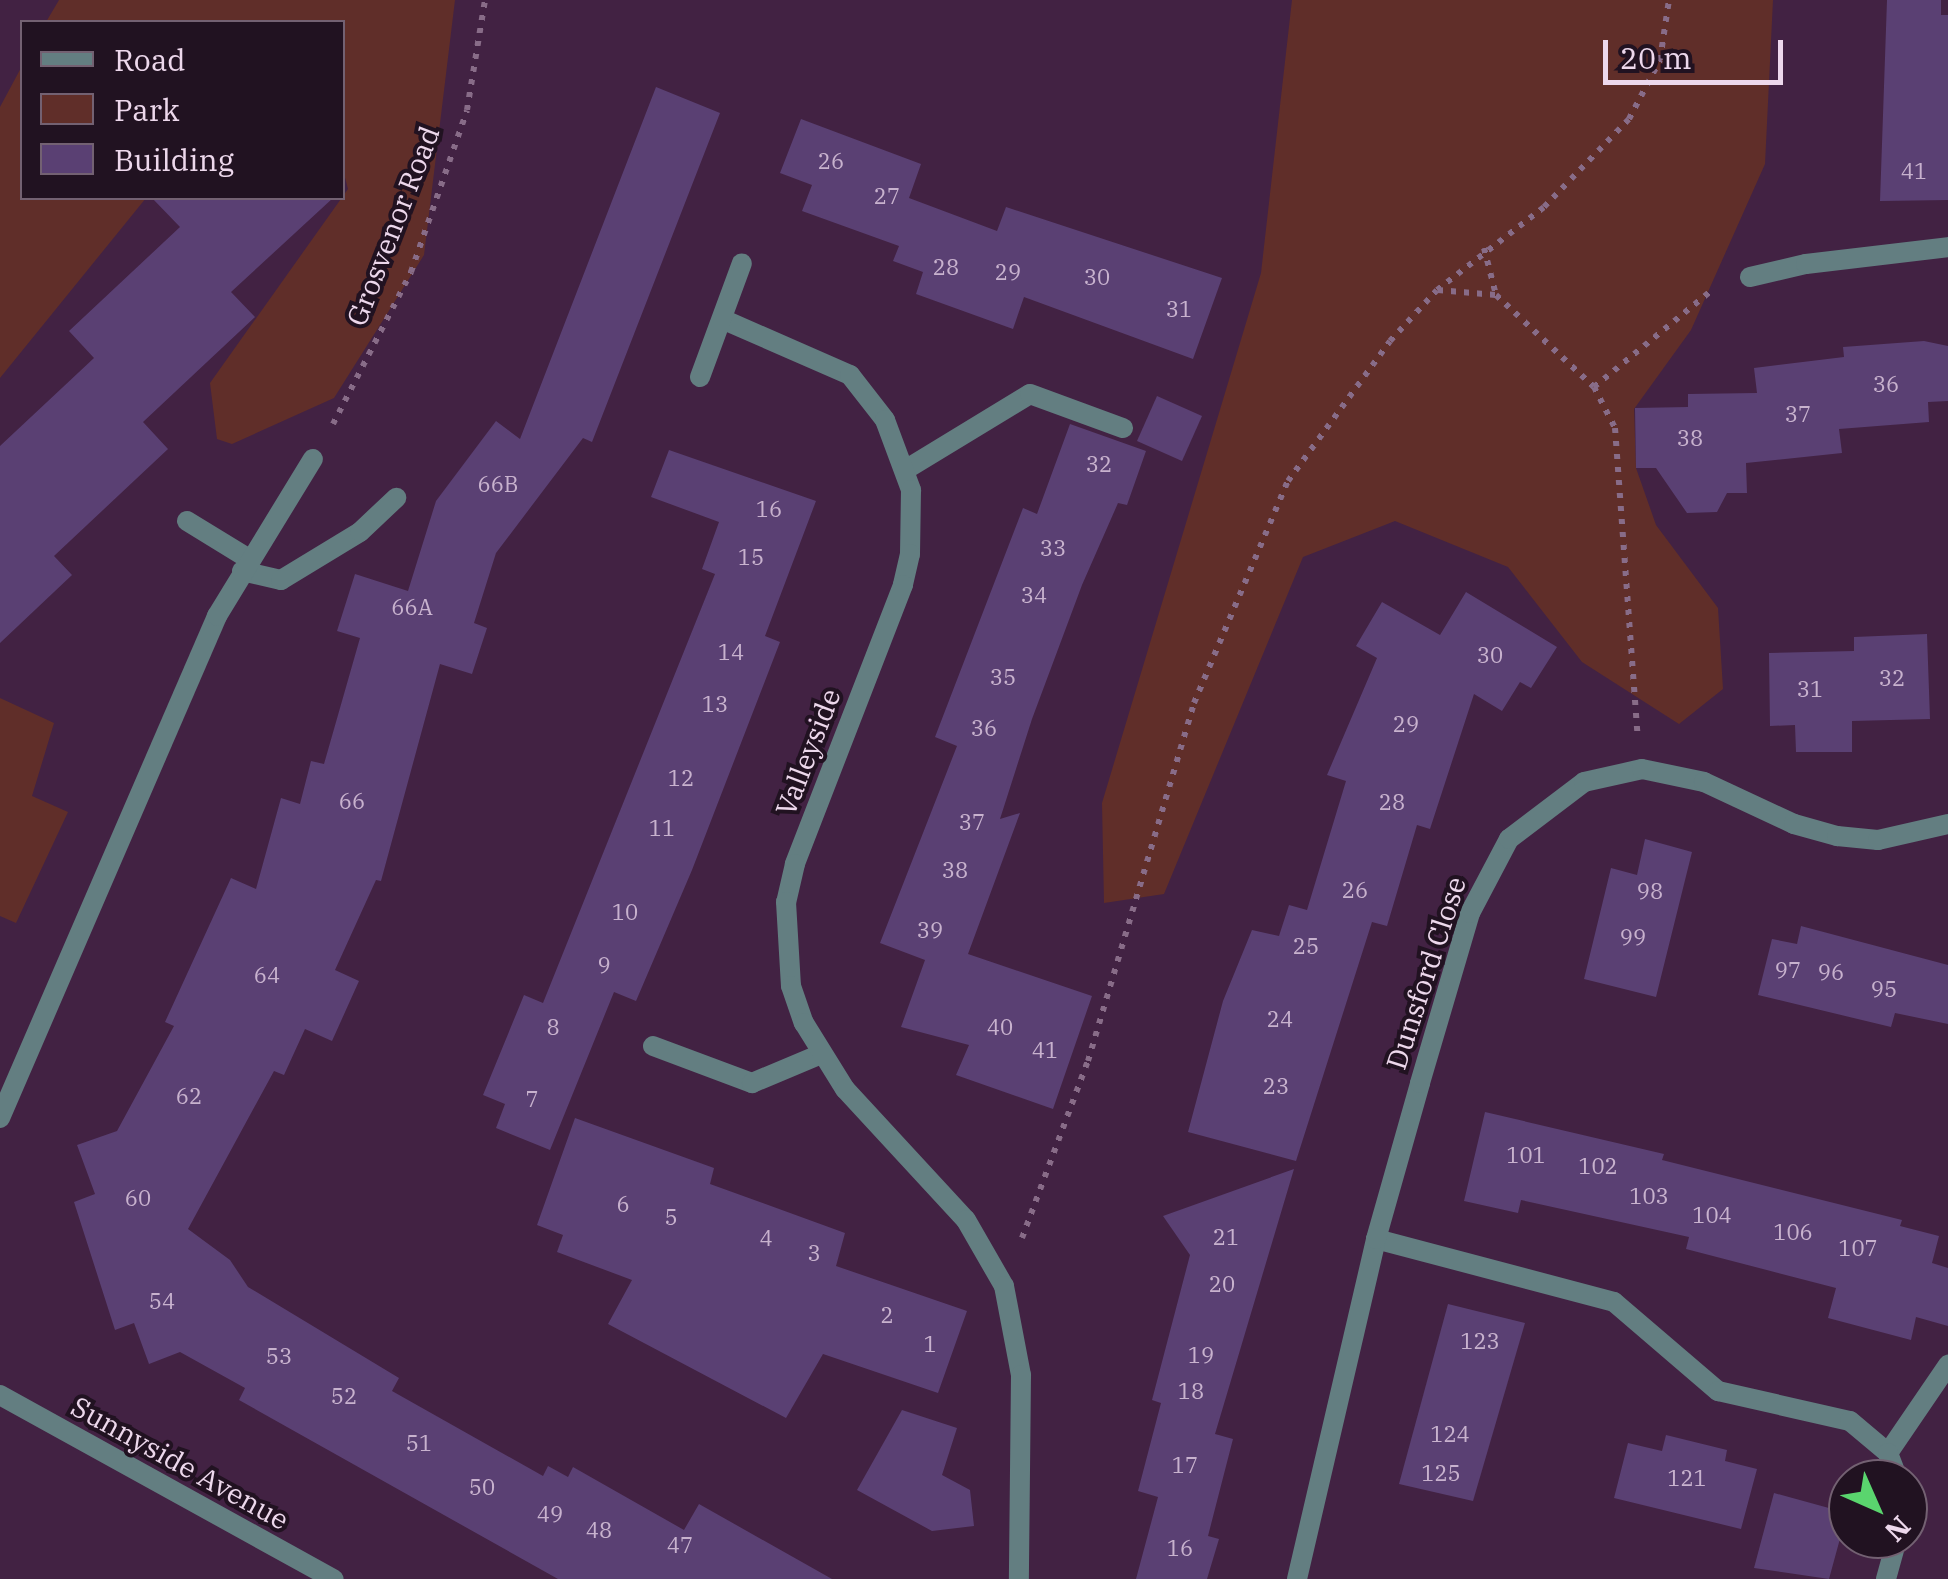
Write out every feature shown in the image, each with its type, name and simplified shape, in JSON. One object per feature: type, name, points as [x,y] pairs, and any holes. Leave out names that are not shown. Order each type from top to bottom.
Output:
[{"type":"street","points":[[1750,277],[1806,264],[1948,248]]},
{"type":"street","points":[[700,376],[742,264]]},
{"type":"street","name":"Valleyside","points":[[722,319],[850,376],[884,420],[906,470],[913,523],[903,584],[795,864],[786,902],[791,986],[821,1054],[966,1220],[1004,1286],[1022,1375],[1019,1579]]},
{"type":"street","points":[[906,470],[1030,394],[1123,428]]},
{"type":"street","points":[[0,1118],[216,616],[313,459]]},
{"type":"street","points":[[187,521],[245,565],[282,580],[360,532],[396,498]]},
{"type":"street","name":"Dunsford Close","points":[[1297,1579],[1376,1239],[1470,913],[1487,873],[1530,818],[1584,782],[1642,769],[1704,782],[1794,824],[1837,836],[1878,840],[1948,824]]},
{"type":"street","points":[[653,1046],[752,1083],[821,1054]]},
{"type":"street","points":[[1376,1239],[1614,1302],[1702,1383],[1850,1421],[1890,1459]]},
{"type":"street","points":[[1888,1454],[1948,1365]]},
{"type":"street","name":"Sunnyside Avenue","points":[[0,1395],[334,1579]]},
{"type":"path","name":"Grosvenor Road","points":[[313,459],[411,272],[467,110],[485,0]]},
{"type":"path","points":[[1004,1286],[1088,1061],[1162,794],[1239,584],[1288,481],[1379,355],[1436,290],[1484,248],[1544,207],[1629,119],[1660,60],[1669,0]]},
{"type":"path","points":[[1484,248],[1496,295],[1594,387],[1616,428],[1642,769]]},
{"type":"path","points":[[1594,387],[1711,290],[1750,277]]},
{"type":"path","points":[[1436,290],[1496,295]]},
{"type":"green space","points":[[59,0],[455,0],[424,255],[334,398],[232,444],[217,439],[210,383],[340,200],[345,200],[345,20],[47,20]]},
{"type":"green space","points":[[1292,0],[1773,0],[1765,164],[1691,330],[1634,409],[1636,468],[1656,525],[1718,608],[1723,689],[1679,724],[1582,662],[1508,567],[1395,521],[1303,557],[1164,894],[1104,903],[1102,803],[1261,273]]},
{"type":"green space","points":[[20,70],[20,200],[144,200],[0,378],[0,107]]},
{"type":"green space","points":[[0,698],[54,723],[32,796],[68,812],[16,923],[0,916]]},
{"type":"building","points":[[1887,0],[1941,0],[1941,15],[1948,15],[1948,200],[1880,201]]},
{"type":"building","points":[[656,87],[720,113],[592,442],[583,438],[496,553],[474,623],[487,628],[472,674],[440,664],[381,881],[376,880],[335,970],[359,981],[332,1041],[305,1029],[284,1075],[274,1071],[188,1229],[230,1260],[248,1287],[399,1378],[392,1391],[543,1476],[548,1466],[568,1477],[573,1467],[684,1530],[699,1504],[832,1579],[558,1579],[239,1400],[245,1388],[180,1352],[149,1364],[134,1323],[115,1330],[74,1202],[95,1194],[77,1145],[117,1131],[174,1026],[165,1022],[231,878],[256,889],[281,798],[300,804],[311,761],[324,764],[360,638],[337,631],[355,574],[408,591],[436,501],[496,421],[520,439]]},
{"type":"building","points":[[801,119],[921,164],[909,198],[997,231],[1006,207],[1222,278],[1193,359],[1024,297],[1013,329],[916,294],[923,272],[893,261],[899,246],[802,211],[812,185],[780,173]]},
{"type":"building","points":[[154,200],[331,200],[231,292],[255,317],[143,422],[168,449],[54,556],[72,575],[0,643],[0,446],[94,358],[69,331],[180,227]]},
{"type":"building","points":[[1924,341],[1948,346],[1948,401],[1928,402],[1929,422],[1839,429],[1842,453],[1746,463],[1747,493],[1727,493],[1717,512],[1687,513],[1656,468],[1636,468],[1635,408],[1688,407],[1688,394],[1757,393],[1754,368],[1844,357],[1843,347]]},
{"type":"building","points":[[1157,396],[1202,416],[1182,461],[1137,441]]},
{"type":"building","points":[[1070,424],[1146,451],[1127,505],[1118,503],[1082,585],[1032,719],[1000,819],[1020,813],[968,954],[1092,996],[1053,1109],[956,1075],[969,1045],[901,1027],[925,960],[880,943],[957,746],[935,737],[1023,508],[1037,514]]},
{"type":"building","points":[[669,450],[816,501],[765,636],[780,642],[692,870],[636,1001],[614,992],[550,1150],[496,1128],[505,1104],[483,1095],[524,995],[543,1003],[715,574],[702,569],[719,522],[651,497]]},
{"type":"building","points":[[1466,592],[1557,647],[1531,688],[1520,682],[1502,711],[1474,694],[1430,829],[1417,825],[1387,926],[1372,922],[1296,1161],[1188,1132],[1223,1001],[1252,930],[1279,936],[1289,905],[1307,910],[1346,781],[1327,775],[1377,658],[1356,646],[1382,602],[1440,635]]},
{"type":"building","points":[[1927,634],[1930,719],[1852,721],[1852,752],[1796,752],[1795,725],[1770,726],[1769,653],[1854,651],[1854,637]]},
{"type":"building","points":[[1645,839],[1692,852],[1656,997],[1584,979],[1611,868],[1637,875]]},
{"type":"building","points":[[1801,926],[1948,965],[1948,1024],[1895,1013],[1891,1027],[1758,995],[1772,939],[1797,944]]},
{"type":"building","points":[[1485,1112],[1664,1154],[1662,1160],[1902,1220],[1900,1226],[1939,1236],[1932,1263],[1948,1268],[1948,1326],[1916,1317],[1911,1340],[1828,1318],[1836,1288],[1686,1249],[1689,1237],[1521,1200],[1518,1213],[1464,1201]]},
{"type":"building","points":[[575,1118],[714,1168],[710,1184],[845,1233],[836,1266],[967,1311],[938,1393],[823,1354],[786,1418],[608,1324],[632,1280],[557,1252],[563,1235],[537,1225]]},
{"type":"building","points":[[1294,1169],[1215,1434],[1233,1439],[1208,1536],[1219,1539],[1207,1579],[1136,1579],[1158,1497],[1138,1491],[1161,1403],[1152,1400],[1190,1255],[1163,1216]]},
{"type":"building","points":[[1448,1304],[1525,1323],[1473,1501],[1399,1484]]},
{"type":"building","points":[[902,1410],[957,1428],[942,1475],[970,1490],[974,1526],[932,1531],[857,1490]]},
{"type":"building","points":[[1666,1435],[1727,1450],[1725,1461],[1757,1469],[1741,1529],[1614,1498],[1628,1443],[1662,1451]]},
{"type":"building","points":[[1774,1493],[1828,1508],[1828,1559],[1834,1559],[1829,1579],[1754,1568]]}]
